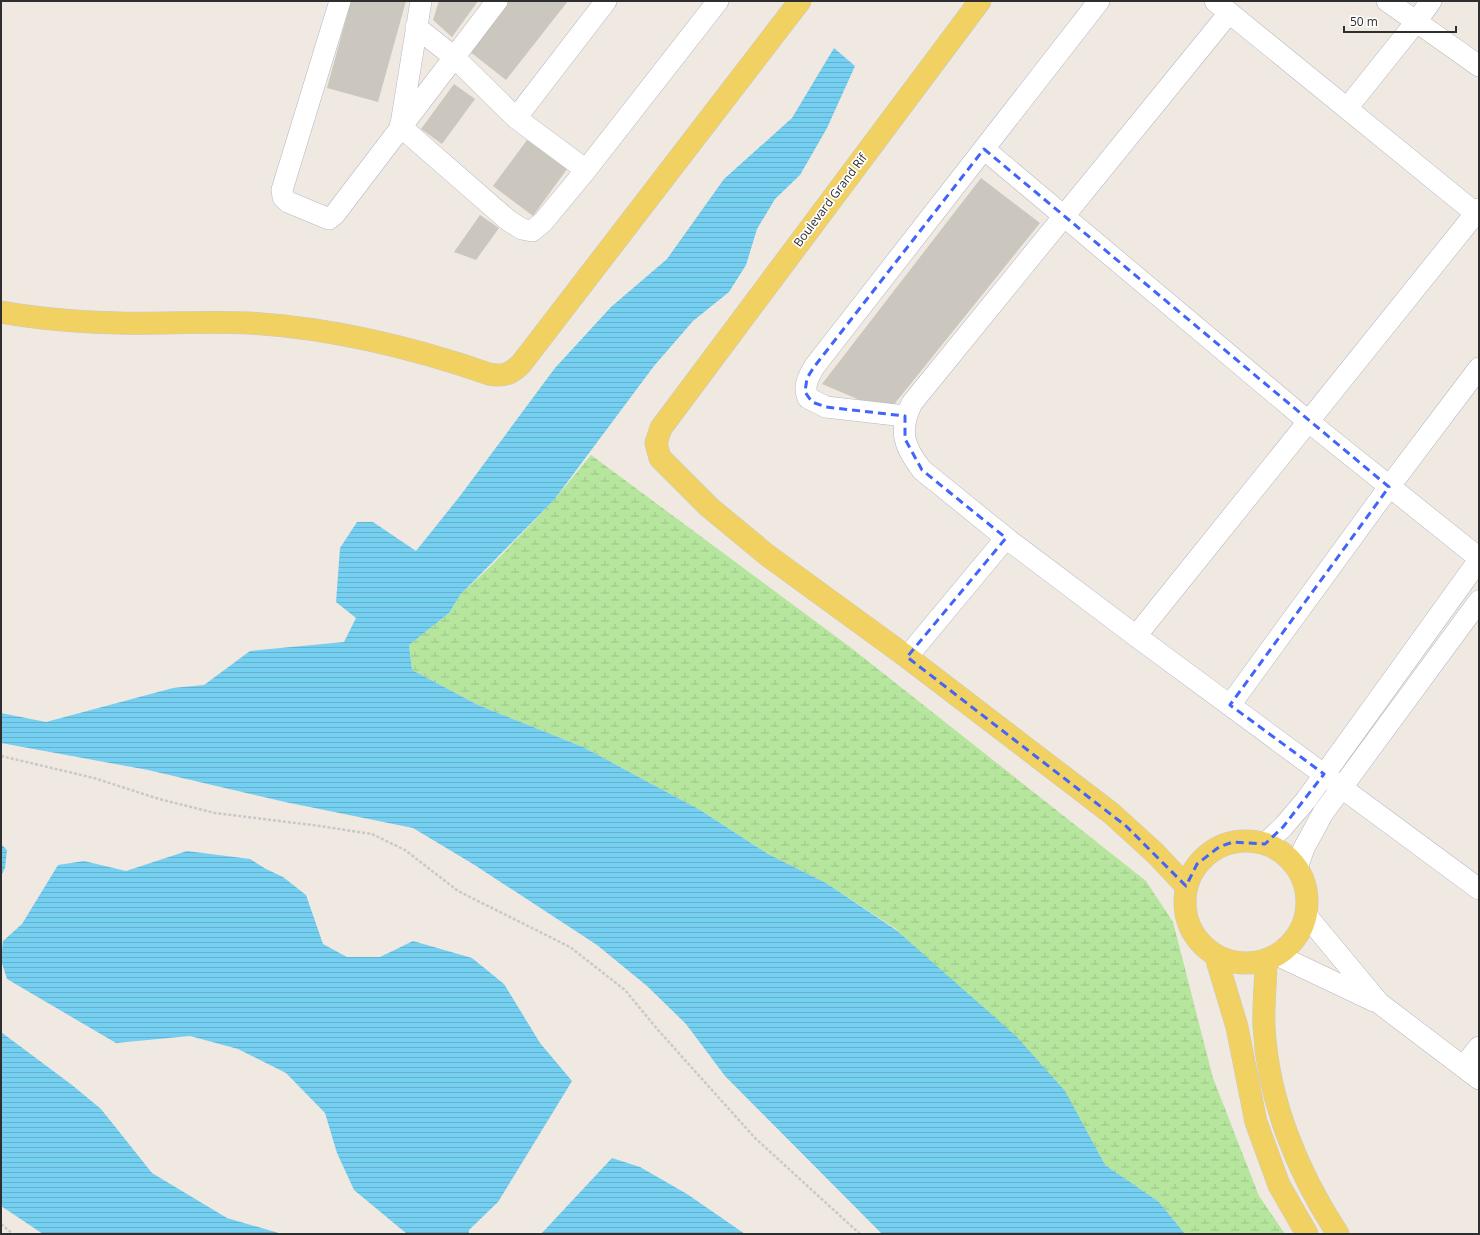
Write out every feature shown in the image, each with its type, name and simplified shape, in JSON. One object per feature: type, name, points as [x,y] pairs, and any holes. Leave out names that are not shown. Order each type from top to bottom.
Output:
[{"type":"main road","points":[[1,312],[85,322],[220,322],[311,329],[401,347],[498,376],[506,375],[521,364],[800,1]]},
{"type":"main road","name":"Boulevard Grand Rif","points":[[980,1],[682,400],[657,435],[656,451],[665,464],[705,503],[747,540],[907,657],[1121,822],[1155,852],[1186,886]]},
{"type":"main road","points":[[1249,841],[1265,844],[1277,849],[1288,857],[1297,868],[1304,883],[1307,899],[1306,915],[1296,938],[1272,958],[1250,964],[1232,963],[1216,957],[1203,947],[1193,935],[1187,921],[1184,905],[1186,886],[1197,864],[1218,847],[1234,842],[1249,841]]},
{"type":"main road","points":[[1216,957],[1236,1027],[1256,1122],[1279,1185],[1307,1234]]},
{"type":"main road","points":[[1272,958],[1264,1026],[1267,1054],[1274,1089],[1286,1133],[1302,1172],[1324,1214],[1338,1234]]},
{"type":"street","points":[[340,1],[282,190],[283,197],[292,205],[328,219],[332,216],[497,1]]},
{"type":"street","points":[[400,126],[421,1]]},
{"type":"street","points":[[516,118],[606,1]]},
{"type":"street","points":[[400,126],[516,226],[527,232],[532,231],[543,222],[586,170],[718,1]]},
{"type":"street","points":[[905,416],[826,407],[808,398],[805,386],[814,367],[1099,1]]},
{"type":"street","points":[[1387,1],[1479,66]]},
{"type":"street","points":[[1348,107],[1416,22],[1430,1]]},
{"type":"street","points":[[1136,636],[1478,213],[1222,7],[1065,216],[912,404],[905,416],[903,427],[905,439],[912,456],[922,470],[1006,538],[1136,636],[1479,889]]},
{"type":"street","points":[[416,27],[454,57],[516,118],[586,170]]},
{"type":"street","points":[[984,149],[1309,422],[1479,559],[1296,813],[1265,844]]},
{"type":"street","points":[[1230,705],[1389,487],[1479,368]]},
{"type":"street","points":[[907,657],[1006,538]]},
{"type":"street","points":[[1297,868],[1313,829],[1479,601]]},
{"type":"street","points":[[1306,915],[1379,1003],[1471,1073],[1479,1047]]},
{"type":"street","points":[[1272,958],[1379,1003]]},
{"type":"path","points":[[1,756],[94,778],[159,799],[215,813],[372,834],[405,850],[458,891],[570,947],[625,990],[658,1030],[755,1138],[860,1234]]},
{"type":"path","points":[[1,1224],[13,1234]]},
{"type":"highlighted area","points":[[984,149],[1389,487],[1230,705],[1324,774],[1283,827],[1265,844],[1233,842],[1219,847],[1197,864],[1186,886],[1126,826],[907,657],[1006,538],[922,470],[905,439],[905,416],[826,407],[812,402],[805,392],[807,378],[814,367]]},
{"type":"green space","points":[[591,455],[850,647],[1146,881],[1173,922],[1213,1078],[1259,1196],[1285,1234],[1185,1234],[1159,1202],[1105,1165],[1093,1144],[896,929],[826,883],[768,854],[700,810],[583,747],[478,705],[412,670],[409,645],[449,613],[460,595],[493,564],[554,500]]},
{"type":"water","points":[[834,48],[855,66],[827,128],[800,175],[775,199],[757,229],[746,265],[729,292],[693,321],[654,366],[554,500],[460,595],[449,613],[409,645],[412,670],[478,705],[583,747],[700,810],[768,854],[826,883],[896,930],[1016,1036],[1065,1091],[1105,1165],[1159,1202],[1185,1234],[882,1234],[725,1076],[686,1024],[647,986],[597,945],[473,864],[413,828],[285,802],[148,770],[1,743],[1,713],[46,722],[173,688],[204,685],[250,651],[344,642],[356,618],[336,602],[340,548],[357,522],[373,522],[416,551],[460,496],[555,368],[611,307],[667,259],[724,179],[792,118]]},
{"type":"water","points":[[1,844],[7,850],[5,868],[1,876]]},
{"type":"water","points":[[187,851],[250,859],[283,877],[306,895],[323,944],[347,957],[380,957],[413,941],[472,958],[504,984],[540,1043],[572,1081],[498,1202],[469,1230],[469,1234],[407,1234],[354,1190],[337,1153],[325,1113],[286,1073],[238,1049],[190,1036],[116,1043],[7,979],[1,960],[3,941],[22,924],[58,865],[84,861],[126,871]]},
{"type":"water","points":[[1,1032],[72,1085],[101,1109],[152,1173],[227,1218],[282,1234],[43,1234],[1,1206]]},
{"type":"water","points":[[612,1158],[640,1167],[687,1194],[745,1234],[541,1234]]},
{"type":"building","points":[[351,1],[406,1],[378,102],[327,88]]},
{"type":"building","points":[[439,1],[478,1],[452,37],[433,20]]},
{"type":"building","points":[[505,1],[568,1],[506,80],[469,51]]},
{"type":"building","points":[[454,84],[475,99],[442,144],[421,129]]},
{"type":"building","points":[[527,140],[567,169],[533,216],[493,186]]},
{"type":"building","points":[[981,178],[1040,223],[888,412],[822,384]]},
{"type":"building","points":[[480,215],[499,228],[476,260],[454,252]]}]
